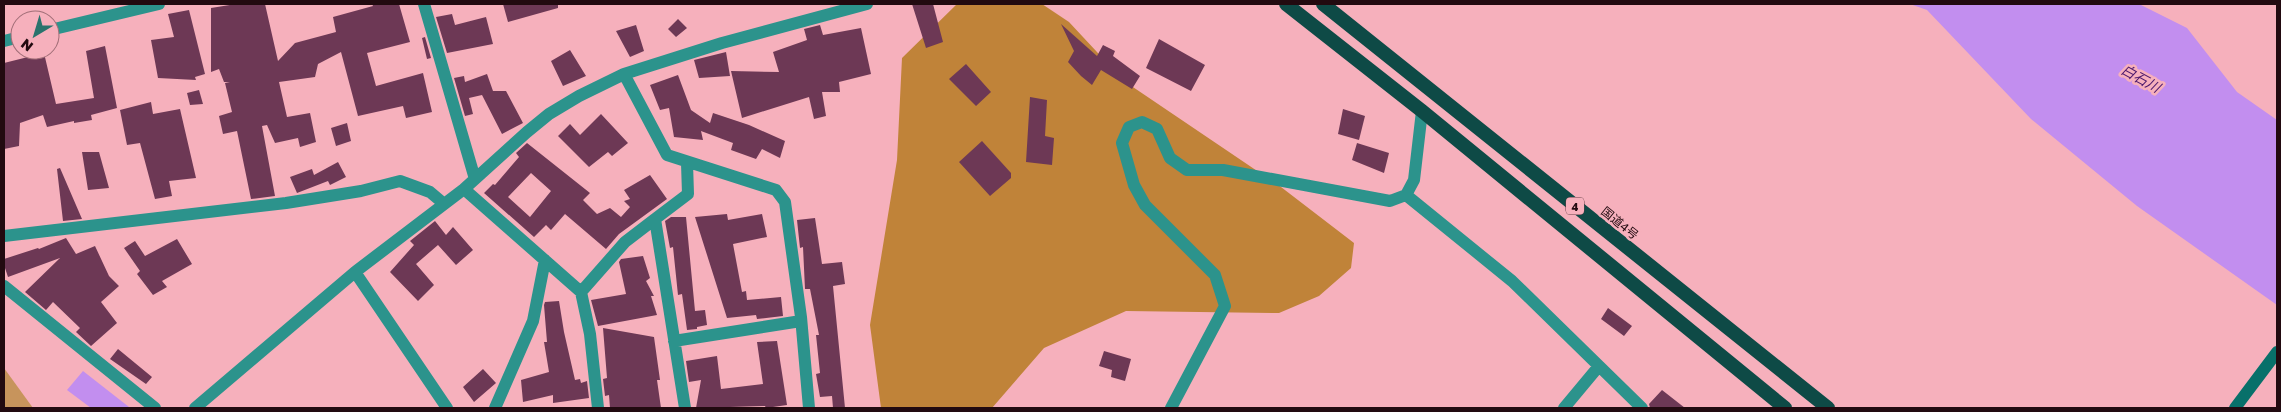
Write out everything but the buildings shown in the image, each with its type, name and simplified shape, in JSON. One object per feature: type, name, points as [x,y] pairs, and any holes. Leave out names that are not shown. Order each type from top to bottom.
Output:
[{"type":"highway","name":"4","points":[[1286,4],[1422,111],[1785,408]]},
{"type":"highway","name":"国道4号","points":[[1323,4],[1828,408]]},
{"type":"main road","points":[[2235,408],[2277,352]]},
{"type":"street","points":[[60,28],[159,4]]},
{"type":"street","points":[[424,4],[475,179]]},
{"type":"street","points":[[195,408],[355,272],[464,189],[549,114],[602,83],[624,74],[722,43],[867,4]]},
{"type":"street","points":[[624,74],[667,155],[687,163],[776,190],[785,202],[801,321],[809,408]]},
{"type":"street","points":[[1171,408],[1225,306],[1215,274],[1145,205],[1134,185],[1122,143],[1129,127],[1142,122],[1157,129],[1170,158],[1187,170],[1223,170],[1390,201],[1406,195],[1414,180],[1422,111]]},
{"type":"street","points":[[581,292],[625,242],[688,194],[687,163]]},
{"type":"street","points":[[4,236],[286,203],[361,191],[400,181],[430,192],[443,204]]},
{"type":"street","points":[[464,189],[581,292],[590,334],[598,408]]},
{"type":"street","points":[[1406,195],[1512,281],[1642,408]]},
{"type":"street","points":[[655,219],[685,408]]},
{"type":"street","points":[[495,408],[533,321],[545,260]]},
{"type":"street","points":[[355,272],[447,408]]},
{"type":"street","points":[[4,286],[155,408]]},
{"type":"street","points":[[674,341],[801,321]]},
{"type":"street","points":[[1564,408],[1599,366]]},
{"type":"shaded area","points":[[957,4],[1042,4],[1069,22],[1124,81],[1281,187],[1354,243],[1351,268],[1319,296],[1279,313],[1126,311],[1044,348],[992,408],[881,408],[870,325],[897,160],[902,58]]},
{"type":"shaded area","points":[[4,368],[33,408],[4,408]]},
{"type":"water","name":"白石川","points":[[1910,4],[2139,4],[2187,28],[2237,92],[2277,120],[2277,305],[2137,206],[2031,119],[1927,10]]},
{"type":"water","points":[[83,371],[129,407],[91,408],[67,390]]}]
